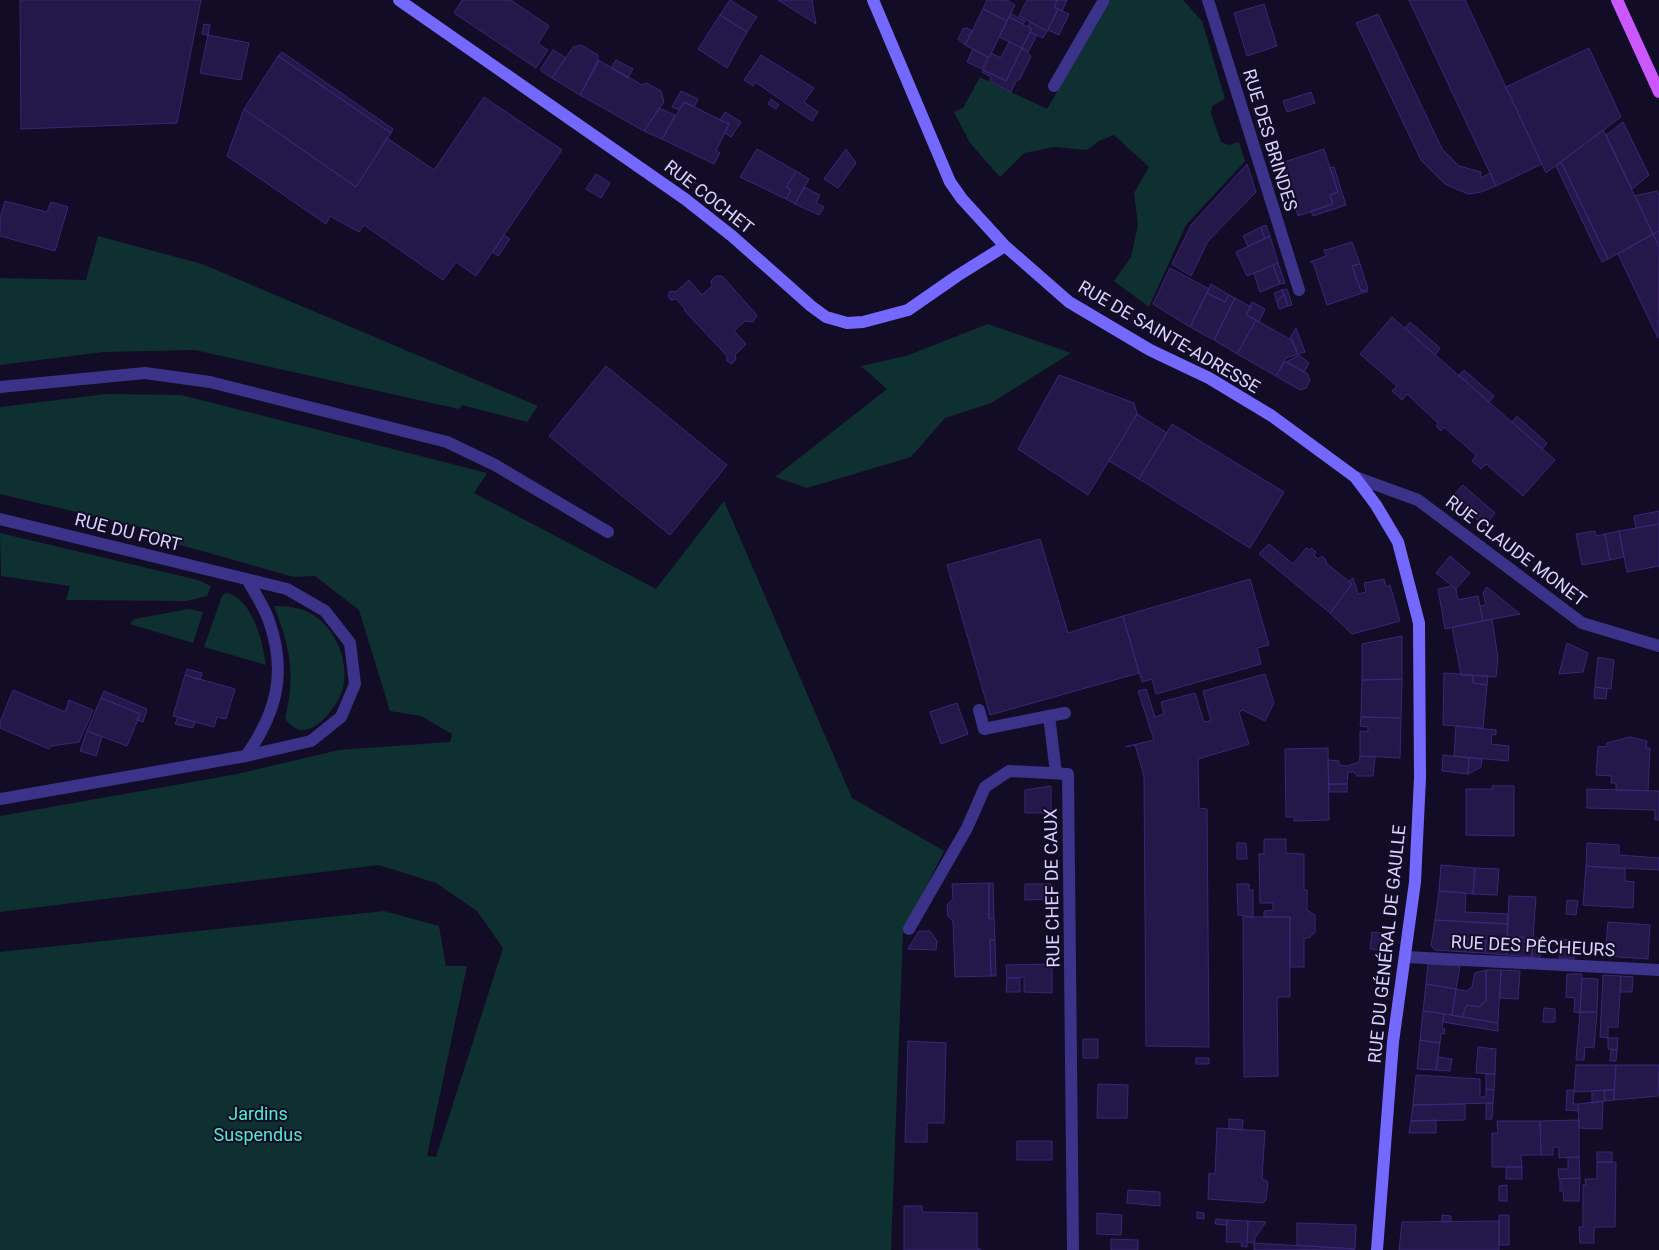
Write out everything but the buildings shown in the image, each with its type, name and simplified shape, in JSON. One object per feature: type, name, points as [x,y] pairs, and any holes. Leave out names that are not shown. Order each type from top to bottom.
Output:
[{"type":"main road","name":"RUE COCHET","points":[[399,0],[686,199],[826,316],[847,323],[864,322],[908,310],[1005,246]]},
{"type":"main road","name":"RUE DE SAINTE-ADRESSE","points":[[873,0],[950,182],[962,199],[1005,246],[1069,302],[1150,350],[1209,378],[1272,416],[1356,477]]},
{"type":"main road","points":[[1617,0],[1659,92]]},
{"type":"main road","name":"RUE DU GÉNÉRAL DE GAULLE","points":[[1356,477],[1376,505],[1398,542],[1419,623],[1420,787],[1415,882],[1386,1114],[1376,1250]]},
{"type":"street","points":[[1054,86],[1104,0]]},
{"type":"street","name":"RUE DES BRINDES","points":[[1208,0],[1299,290]]},
{"type":"street","points":[[0,387],[145,373],[210,382],[447,442],[495,464],[608,532]]},
{"type":"street","name":"RUE CLAUDE MONET","points":[[1356,477],[1418,500],[1582,623],[1659,646]]},
{"type":"street","name":"RUE DU FORT","points":[[0,519],[287,589],[325,611],[350,643],[355,684],[341,717],[311,741],[246,756],[0,799]]},
{"type":"street","points":[[246,756],[262,732],[277,694],[278,660],[268,620],[247,579]]},
{"type":"street","points":[[979,710],[984,729],[1065,714]]},
{"type":"street","points":[[909,928],[967,828],[985,787],[1010,771],[1056,773],[1049,716]]},
{"type":"street","name":"RUE CHEF DE CAUX","points":[[1056,773],[1068,774],[1073,1250]]},
{"type":"street","name":"RUE DES PÊCHEURS","points":[[1406,957],[1659,970]]},
{"type":"green space","points":[[1111,0],[1183,0],[1202,21],[1225,99],[1212,106],[1211,114],[1221,142],[1229,145],[1239,142],[1245,161],[1186,225],[1149,307],[1114,281],[1131,257],[1138,225],[1134,193],[1149,167],[1114,135],[1099,141],[1087,150],[1054,147],[1024,153],[1000,177],[970,143],[954,112],[963,108],[980,77],[1047,109]]},
{"type":"green space","points":[[98,236],[202,264],[538,406],[527,422],[462,405],[459,409],[195,350],[103,352],[0,365],[0,278],[86,280]]},
{"type":"green space","points":[[988,324],[1071,353],[991,403],[945,418],[911,457],[807,488],[775,477],[887,389],[861,366],[906,356]]},
{"type":"green space","name":"Jardins Suspendus","points":[[106,394],[181,395],[487,473],[474,493],[656,589],[724,501],[852,798],[944,851],[903,933],[891,1250],[0,1250],[0,952],[384,911],[439,926],[446,966],[467,966],[427,1156],[436,1157],[503,948],[477,911],[436,883],[379,865],[0,912],[0,816],[237,774],[339,750],[450,742],[452,734],[421,716],[390,711],[359,610],[315,576],[294,577],[155,538],[148,529],[0,494],[0,407]]},
{"type":"green space","points":[[0,533],[198,580],[211,586],[207,596],[186,601],[66,600],[70,586],[1,576]]},
{"type":"green space","points":[[226,593],[235,596],[243,603],[255,622],[266,665],[204,647],[222,596]]},
{"type":"green space","points":[[274,606],[300,609],[318,618],[333,635],[342,657],[344,680],[338,700],[318,724],[309,729],[301,730],[293,727],[285,718],[290,688],[290,661],[284,635]]},
{"type":"green space","points":[[189,609],[203,612],[193,643],[130,624],[134,619]]}]
